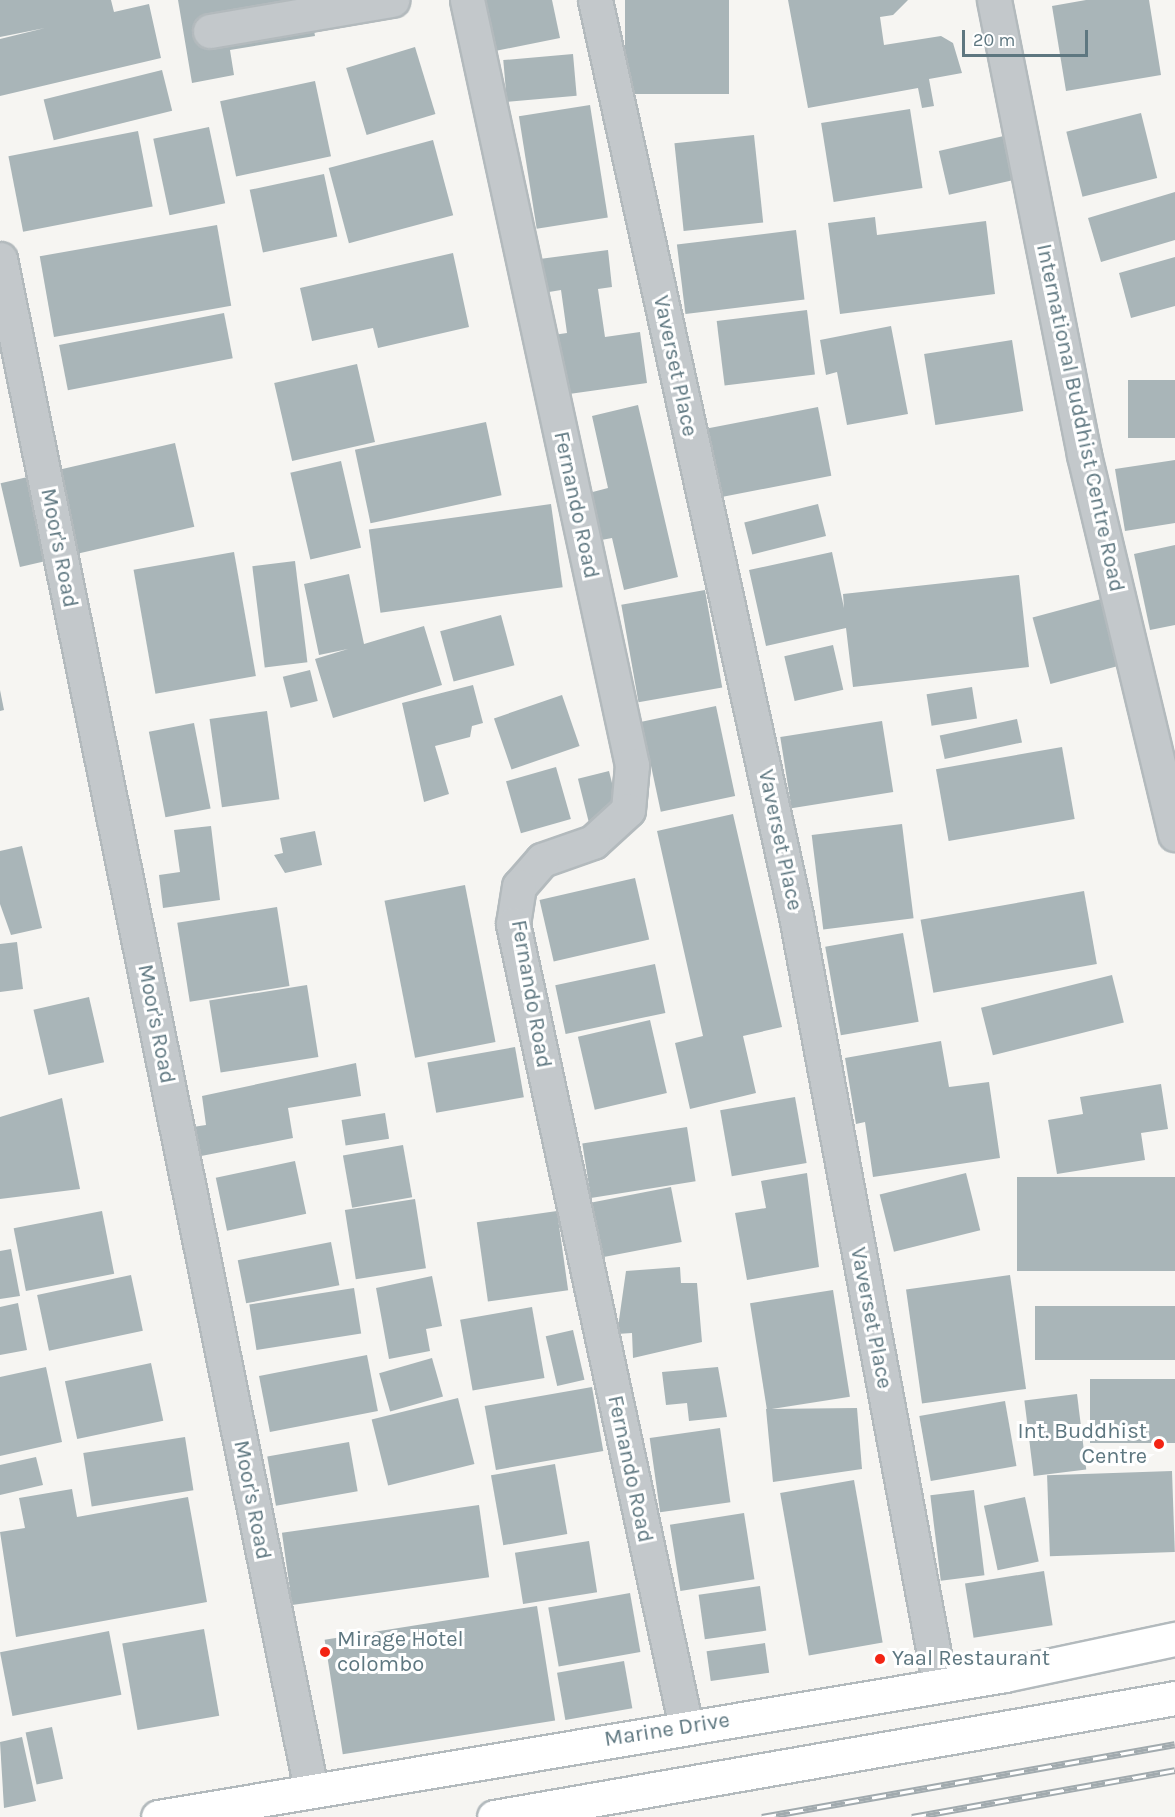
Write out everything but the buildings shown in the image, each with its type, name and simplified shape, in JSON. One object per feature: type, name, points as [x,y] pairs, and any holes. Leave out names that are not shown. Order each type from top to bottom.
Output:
[{"type":"main road","name":"Marine Drive","points":[[158,1817],[311,1789],[940,1686],[1175,1639]]},
{"type":"main road","points":[[494,1817],[1175,1698]]},
{"type":"street","points":[[210,31],[392,0]]},
{"type":"street","name":"Fernando Road","points":[[466,0],[633,765],[628,810],[593,842],[542,860],[519,886],[513,924],[686,1727]]},
{"type":"street","name":"Vaverset Place","points":[[595,0],[796,916],[940,1686]]},
{"type":"street","name":"International Buddhist Centre Road","points":[[994,0],[1084,455],[1175,834]]},
{"type":"street","name":"Moor's Road","points":[[0,259],[311,1789]]},
{"type":"railway","points":[[762,1817],[1175,1744]]},
{"type":"railway","points":[[912,1817],[1175,1770]]},
{"type":"place","name":"Int. Buddhist Centre","points":[[1159,1444]]},
{"type":"place","name":"Mirage Hotel colombo","points":[[325,1652]]},
{"type":"place","name":"Yaal Restaurant","points":[[880,1659]]}]
